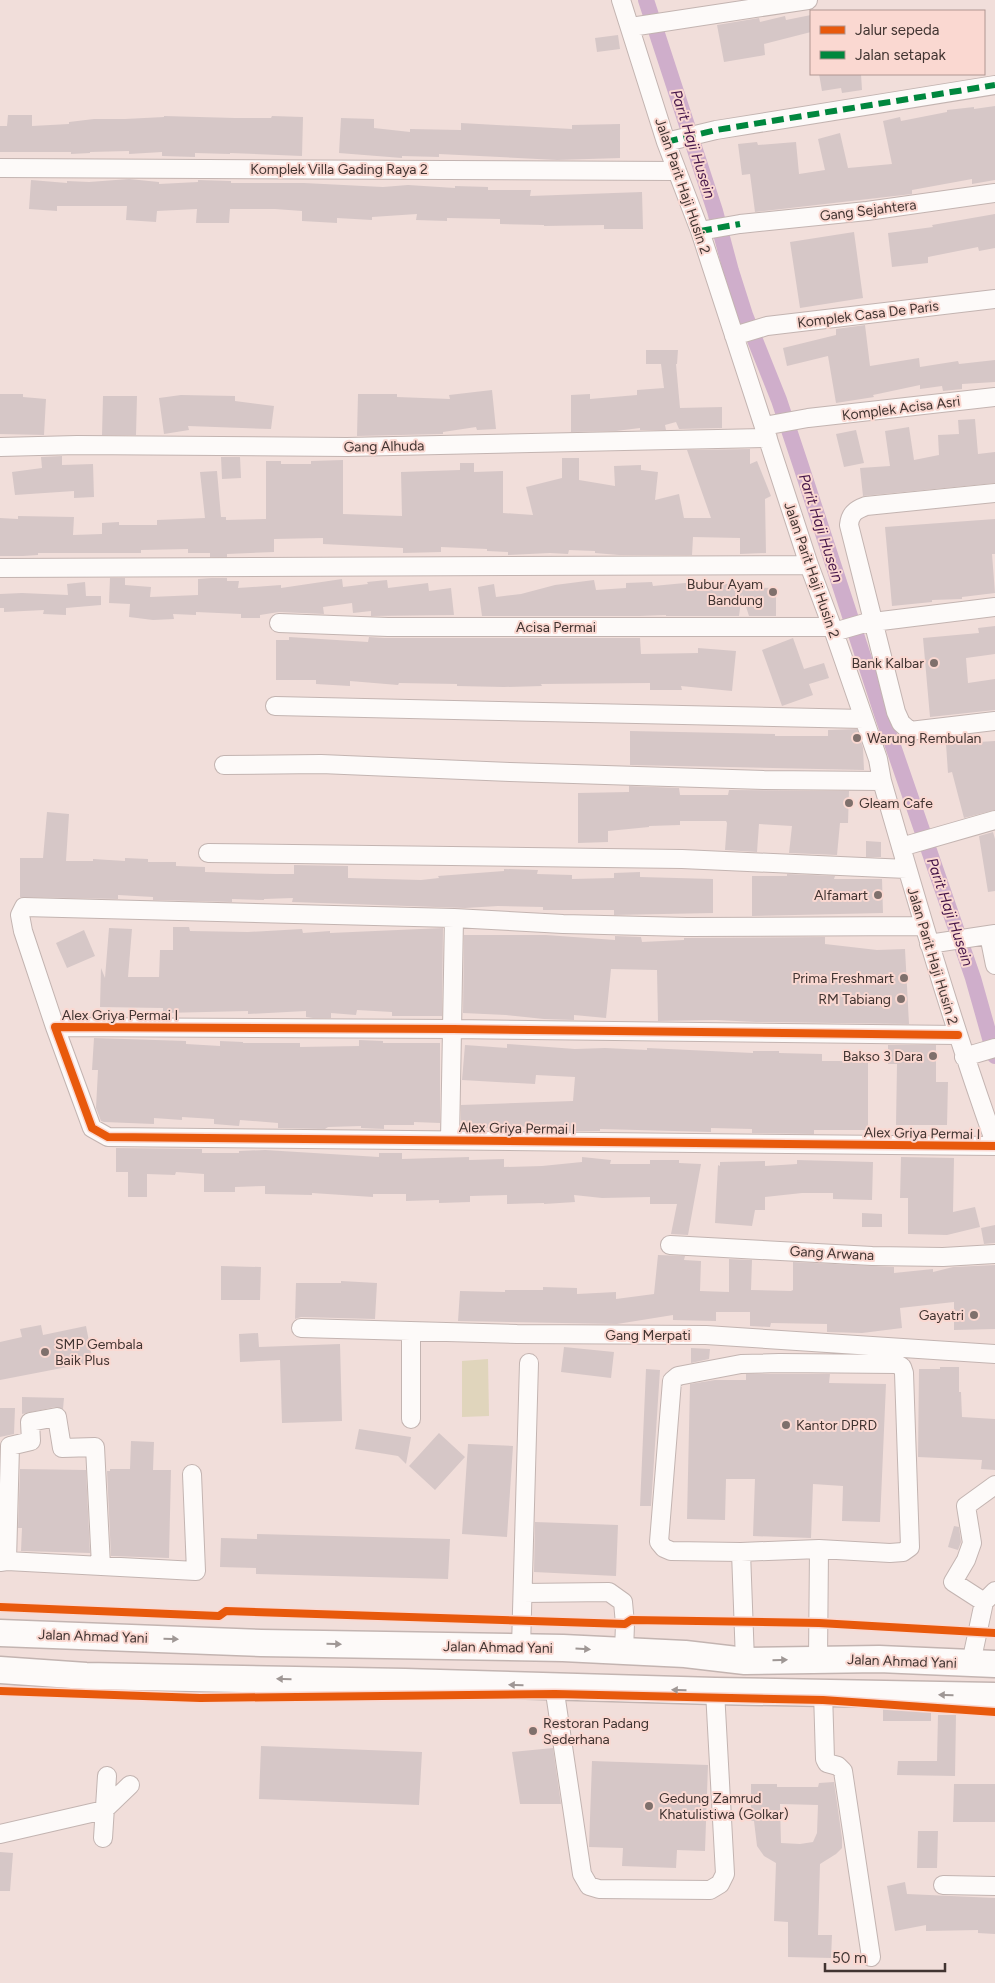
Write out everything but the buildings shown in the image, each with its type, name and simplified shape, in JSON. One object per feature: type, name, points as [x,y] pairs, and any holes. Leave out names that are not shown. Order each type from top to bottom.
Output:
[{"type":"highway","name":"Jalan Ahmad Yani","points":[[0,1633],[261,1643],[556,1648],[685,1654],[745,1661],[818,1659],[983,1663]]},
{"type":"highway","points":[[554,1686],[556,1648]]},
{"type":"highway","points":[[0,1670],[86,1676],[995,1696]]},
{"type":"street","name":"Jalan Parit Haji Husin 2","points":[[621,0],[635,27],[677,171],[704,230],[768,429],[809,565],[836,630],[878,758],[882,781],[907,845],[907,869],[923,926],[944,941],[958,1035],[979,1053],[995,1144]]},
{"type":"street","points":[[635,27],[808,0]]},
{"type":"street","points":[[669,141],[716,130],[995,85]]},
{"type":"street","name":"Komplek Villa Gading Raya 2","points":[[0,168],[677,171]]},
{"type":"street","name":"Gang Sejahtera","points":[[704,230],[740,224],[867,212],[995,193]]},
{"type":"street","name":"Komplek Casa De Paris","points":[[738,335],[767,326],[995,299]]},
{"type":"street","name":"Komplek Acisa Asri","points":[[768,429],[808,418],[995,397]]},
{"type":"street","name":"Gang Alhuda","points":[[0,447],[87,445],[347,447],[768,429]]},
{"type":"street","points":[[995,494],[866,506],[857,509],[850,517],[849,526],[869,623],[901,723],[910,731],[995,721]]},
{"type":"street","points":[[0,568],[809,565]]},
{"type":"street","name":"Acisa Permai","points":[[279,624],[388,627],[836,630],[869,623],[995,607]]},
{"type":"street","points":[[275,706],[864,719]]},
{"type":"street","points":[[224,765],[320,764],[510,772],[882,781]]},
{"type":"street","points":[[907,845],[995,820]]},
{"type":"street","points":[[208,853],[682,859],[907,869]]},
{"type":"street","points":[[55,1027],[23,931],[20,915],[24,907],[454,918],[563,924],[677,927],[923,926]]},
{"type":"street","points":[[450,1140],[454,918]]},
{"type":"street","points":[[944,941],[992,934],[995,965]]},
{"type":"street","name":"Alex Griya Permai I","points":[[958,1035],[453,1029],[55,1027],[92,1128],[108,1137],[995,1144]]},
{"type":"street","name":"Gang Arwana","points":[[670,1245],[944,1257],[987,1256],[995,1254]]},
{"type":"street","name":"Gang Merpati","points":[[301,1328],[517,1334],[706,1335],[995,1354]]},
{"type":"street","points":[[411,1331],[411,1419]]},
{"type":"street","points":[[521,1647],[529,1363]]},
{"type":"street","points":[[740,1364],[897,1364],[902,1367],[904,1372],[910,1547],[903,1552],[890,1553],[819,1549],[741,1552],[671,1551],[664,1548],[660,1542],[672,1381],[678,1376],[740,1364]]},
{"type":"street","points":[[101,1566],[95,1447],[62,1448],[57,1417],[30,1422],[30,1441],[10,1446],[4,1562],[196,1570],[192,1474]]},
{"type":"street","points":[[983,1663],[978,1632],[990,1596],[953,1582],[966,1560],[972,1543],[966,1506],[995,1485]]},
{"type":"street","points":[[818,1659],[819,1549]]},
{"type":"street","points":[[741,1552],[745,1661]]},
{"type":"street","points":[[523,1593],[609,1592],[623,1602],[625,1624],[624,1651]]},
{"type":"street","points":[[554,1686],[582,1874],[589,1886],[599,1890],[710,1890],[720,1884],[725,1874],[715,1691]]},
{"type":"street","points":[[823,1692],[825,1759],[827,1764],[838,1766],[843,1771],[871,1958]]},
{"type":"street","points":[[103,1838],[107,1776]]},
{"type":"street","points":[[0,1834],[104,1810],[130,1784]]},
{"type":"street","points":[[943,1885],[995,1886]]},
{"type":"path","points":[[0,1607],[218,1616],[226,1611],[625,1624],[631,1620],[819,1622],[978,1632]]},
{"type":"shaded area","points":[[488,1359],[489,1416],[462,1417],[462,1361]]},
{"type":"waterway","name":"Parit Haji Husein","points":[[646,0],[715,211],[745,315],[779,400],[883,717],[973,978],[995,1056]]},
{"type":"marked path","points":[[666,142],[716,130],[995,85]]},
{"type":"marked path","points":[[700,231],[740,224]]},
{"type":"cycle path","points":[[958,1035],[453,1029],[55,1027],[92,1128],[108,1137],[995,1146]]},
{"type":"cycle path","points":[[0,1607],[219,1616],[226,1611],[625,1624],[631,1620],[819,1623],[995,1633]]},
{"type":"cycle path","points":[[0,1691],[200,1698],[555,1694],[823,1700],[995,1712]]},
{"type":"place","name":"Bubur Ayam Bandung","points":[[773,592]]},
{"type":"place","name":"Bank Kalbar","points":[[934,663]]},
{"type":"place","name":"Warung Rembulan","points":[[857,738]]},
{"type":"place","name":"Gleam Cafe","points":[[849,803]]},
{"type":"place","name":"Alfamart","points":[[878,895]]},
{"type":"place","name":"Prima Freshmart","points":[[904,978]]},
{"type":"place","name":"RM Tabiang","points":[[901,999]]},
{"type":"place","name":"Bakso 3 Dara","points":[[933,1056]]},
{"type":"place","name":"Gayatri","points":[[974,1315]]},
{"type":"place","name":"SMP Gembala Baik Plus","points":[[45,1352]]},
{"type":"place","name":"Kantor DPRD","points":[[786,1425]]},
{"type":"place","name":"Restoran Padang Sederhana","points":[[533,1731]]},
{"type":"place","name":"Gedung Zamrud Khatulistiwa (Golkar)","points":[[649,1806]]}]
